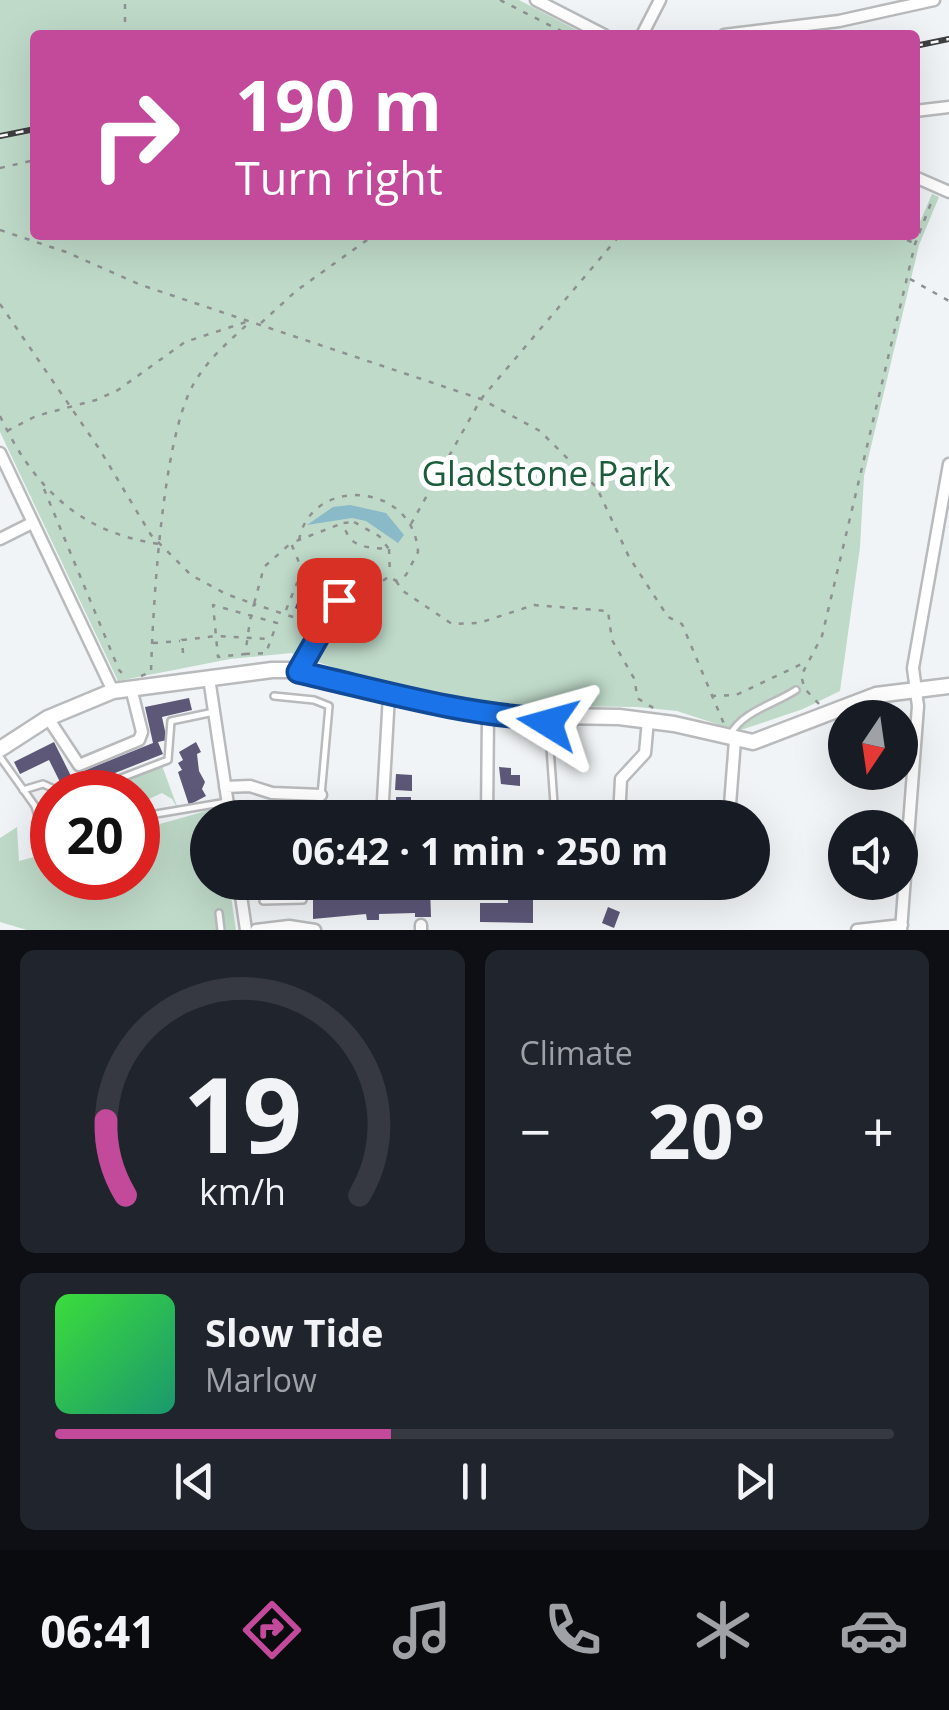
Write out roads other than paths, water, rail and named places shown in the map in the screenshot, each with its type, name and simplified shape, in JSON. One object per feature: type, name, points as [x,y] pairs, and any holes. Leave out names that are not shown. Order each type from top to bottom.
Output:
[{"type":"street","points":[[536,0],[594,30]]},
{"type":"street","points":[[645,30],[660,0]]},
{"type":"street","points":[[765,30],[839,21],[934,0]]},
{"type":"street","points":[[920,110],[949,107]]},
{"type":"street","points":[[920,179],[943,189]]},
{"type":"street","points":[[0,454],[113,691]]},
{"type":"street","points":[[857,930],[902,927],[918,706],[912,668],[949,464]]},
{"type":"street","points":[[0,539],[32,523]]},
{"type":"street","points":[[932,564],[949,565]]},
{"type":"street","points":[[0,748],[48,718],[130,684],[234,673],[298,672],[488,715],[548,719],[652,714],[753,742],[876,695],[949,686]]},
{"type":"street","points":[[208,678],[228,800]]},
{"type":"street","points":[[48,718],[79,765],[139,740],[142,732],[130,684]]},
{"type":"street","points":[[383,800],[388,695]]},
{"type":"street","points":[[620,800],[622,780],[645,753],[652,714]]},
{"type":"street","points":[[488,715],[488,800]]},
{"type":"street","points":[[729,800],[732,735]]},
{"type":"street","points":[[225,787],[250,786],[272,793],[321,795]]},
{"type":"street","points":[[242,900],[246,930]]},
{"type":"street","points":[[256,930],[290,926],[314,930]]},
{"type":"lane","points":[[298,672],[339,600]]},
{"type":"lane","points":[[732,735],[745,716],[796,690]]},
{"type":"lane","points":[[274,696],[329,706],[321,800]]},
{"type":"lane","points":[[142,770],[168,760],[172,721],[214,712]]},
{"type":"lane","points":[[548,719],[554,800]]},
{"type":"lane","points":[[0,757],[30,799]]},
{"type":"lane","points":[[23,790],[30,788]]},
{"type":"lane","points":[[160,813],[190,808]]},
{"type":"lane","points":[[263,901],[284,900]]},
{"type":"lane","points":[[219,913],[221,930]]},
{"type":"water","points":[[350,505],[386,513],[404,535],[398,543],[366,521],[352,518],[307,525],[333,507]]},
{"type":"railway","points":[[920,45],[949,39]]},
{"type":"railway","points":[[0,136],[30,130]]},
{"type":"park label","name":"Gladstone Park","points":[[546,472]]}]
